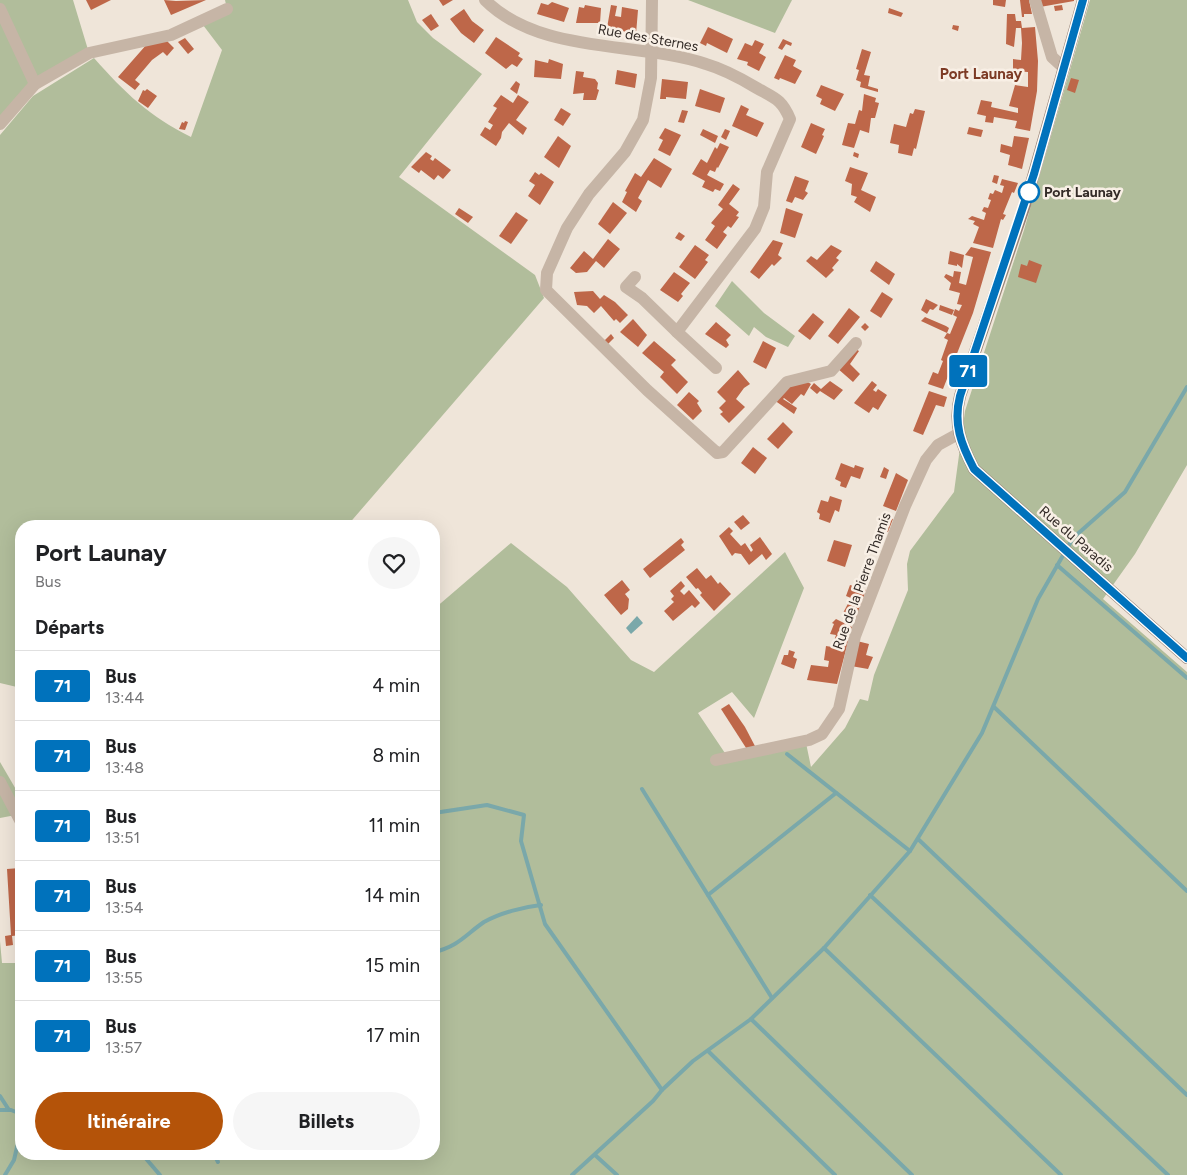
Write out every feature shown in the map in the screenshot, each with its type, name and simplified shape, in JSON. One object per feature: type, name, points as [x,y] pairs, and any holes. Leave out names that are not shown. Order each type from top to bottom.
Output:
[{"type":"main road","points":[[958,434],[956,414],[960,396],[1028,196],[1083,0]]},
{"type":"main road","name":"Rue du Paradis","points":[[958,434],[974,469],[989,484],[1187,658]]},
{"type":"street","name":"Rue des Sternes","points":[[485,0],[509,20],[537,31],[605,46],[707,64],[750,84],[783,103],[790,119],[767,172],[764,207],[754,229],[677,332]]},
{"type":"street","points":[[652,0],[650,92],[639,129],[625,152],[589,194],[567,228],[547,273],[546,290],[647,390],[717,453],[723,452],[786,382],[831,371],[856,343]]},
{"type":"street","points":[[1036,0],[1052,57],[1064,68]]},
{"type":"street","points":[[0,9],[35,84]]},
{"type":"street","points":[[0,124],[35,84],[89,53],[171,35],[228,9]]},
{"type":"street","points":[[635,277],[626,287],[642,298],[716,368]]},
{"type":"street","name":"Rue de la Pierre Thamis","points":[[716,760],[809,740],[822,734],[839,709],[855,636],[905,506],[926,460],[938,445],[958,434]]},
{"type":"street","points":[[0,782],[15,811]]},
{"type":"green space","points":[[0,0],[73,0],[89,53],[35,84],[0,124]]},
{"type":"green space","points":[[225,0],[408,0],[417,22],[433,38],[482,74],[399,177],[535,275],[544,298],[352,520],[15,520],[15,687],[0,683],[0,135],[33,96],[94,58],[138,103],[162,121],[191,137],[222,50],[203,25],[227,9]]},
{"type":"green space","points":[[688,0],[792,0],[775,33]]},
{"type":"green space","points":[[1090,0],[1187,0],[1187,465],[1135,554],[1103,599],[1187,672],[1187,1175],[0,1175],[0,941],[2,963],[15,963],[15,1160],[440,1160],[440,604],[511,543],[567,587],[631,660],[654,672],[785,552],[804,588],[754,718],[732,692],[698,713],[731,762],[806,743],[811,767],[845,728],[860,699],[868,701],[874,675],[908,590],[907,564],[910,551],[954,492],[965,411],[1024,230]]},
{"type":"green space","points":[[732,281],[764,313],[795,336],[788,347],[766,337],[754,327],[749,336],[715,306]]},
{"type":"green space","points":[[0,762],[15,788],[15,815],[0,818]]},
{"type":"water","points":[[637,616],[643,623],[631,634],[626,628]]},
{"type":"building","points":[[86,0],[111,0],[91,10]]},
{"type":"building","points":[[164,0],[176,1],[206,0],[171,15]]},
{"type":"building","points":[[439,0],[453,0],[443,6]]},
{"type":"building","points":[[993,0],[1006,0],[1005,7],[993,5]]},
{"type":"building","points":[[1020,0],[1029,0],[1032,14],[1024,14],[1024,17],[1022,17]]},
{"type":"building","points":[[1039,0],[1074,0],[1074,1],[1040,7]]},
{"type":"building","points":[[552,2],[569,8],[564,22],[537,14],[541,3],[548,5]]},
{"type":"building","points":[[585,5],[601,8],[600,23],[576,23],[579,7],[584,8]]},
{"type":"building","points":[[611,5],[617,6],[615,16],[621,17],[622,7],[638,10],[636,34],[607,28]]},
{"type":"building","points":[[1062,5],[1063,10],[1055,11],[1054,6]]},
{"type":"building","points":[[889,8],[903,13],[901,17],[888,13]]},
{"type":"building","points":[[464,9],[472,21],[484,30],[474,43],[461,33],[450,19]]},
{"type":"building","points":[[431,14],[439,26],[431,31],[422,20]]},
{"type":"building","points":[[1007,14],[1015,14],[1016,21],[1021,21],[1022,28],[1035,27],[1038,61],[1037,91],[1030,131],[1015,128],[1017,121],[994,117],[993,123],[985,122],[986,116],[977,114],[981,100],[992,102],[991,107],[1018,113],[1018,108],[1009,106],[1015,85],[1028,87],[1028,72],[1013,71],[1013,59],[1021,60],[1021,28],[1016,28],[1014,47],[1006,44]]},
{"type":"building","points":[[953,25],[959,26],[958,31],[952,29]]},
{"type":"building","points":[[708,27],[733,39],[727,53],[707,43],[706,46],[700,43]]},
{"type":"building","points":[[496,37],[520,53],[518,56],[523,59],[517,67],[512,64],[506,69],[485,53]]},
{"type":"building","points":[[185,38],[194,49],[188,54],[178,42]]},
{"type":"building","points":[[783,39],[792,43],[791,46],[786,44],[782,50],[778,48]]},
{"type":"building","points":[[755,40],[764,44],[759,53],[766,57],[759,71],[747,65],[748,62],[737,59],[745,43],[752,46]]},
{"type":"building","points":[[167,41],[174,48],[167,56],[163,52],[152,60],[135,80],[140,84],[135,90],[118,77],[147,44]]},
{"type":"building","points":[[862,49],[871,52],[864,75],[870,76],[868,86],[878,89],[878,92],[860,87],[861,82],[856,80],[859,70],[856,69]]},
{"type":"building","points":[[785,55],[796,60],[793,66],[802,71],[795,84],[780,78],[779,80],[774,78]]},
{"type":"building","points":[[549,59],[563,64],[561,79],[534,77],[535,60],[548,63]]},
{"type":"building","points":[[617,70],[637,74],[635,88],[615,84]]},
{"type":"building","points":[[576,71],[584,72],[583,77],[595,79],[598,83],[597,89],[599,90],[596,100],[583,100],[584,93],[573,94]]},
{"type":"building","points":[[1071,78],[1079,80],[1075,93],[1067,90]]},
{"type":"building","points":[[662,79],[688,82],[686,99],[666,97],[666,99],[660,99]]},
{"type":"building","points":[[516,81],[520,84],[517,94],[510,89]]},
{"type":"building","points":[[821,85],[844,94],[835,111],[820,104],[822,99],[816,96]]},
{"type":"building","points":[[147,89],[157,96],[148,108],[138,101],[143,90]]},
{"type":"building","points":[[700,89],[725,98],[720,113],[695,106]]},
{"type":"building","points":[[864,94],[876,98],[875,102],[879,103],[875,118],[871,118],[869,133],[860,130],[854,148],[842,145],[848,123],[855,124],[859,110],[862,111]]},
{"type":"building","points":[[501,95],[513,103],[518,95],[529,102],[516,120],[527,128],[523,135],[509,123],[502,132],[496,146],[480,135],[485,127],[490,130],[493,125],[488,122],[497,108],[493,106]]},
{"type":"building","points":[[741,105],[749,109],[746,115],[764,123],[757,137],[732,126]]},
{"type":"building","points":[[561,108],[571,114],[563,126],[554,120]]},
{"type":"building","points":[[915,109],[925,111],[916,149],[914,148],[912,156],[898,153],[899,145],[890,143],[894,124],[906,127],[910,113],[913,114]]},
{"type":"building","points":[[682,110],[688,111],[684,123],[678,122]]},
{"type":"building","points":[[185,121],[188,122],[185,130],[179,129],[182,122],[184,123]]},
{"type":"building","points":[[811,123],[825,129],[816,154],[801,147]]},
{"type":"building","points":[[969,127],[983,130],[981,137],[967,134]]},
{"type":"building","points":[[665,128],[681,135],[670,156],[658,150],[663,140],[659,138]]},
{"type":"building","points":[[703,129],[718,136],[715,143],[700,135]]},
{"type":"building","points":[[725,129],[730,131],[726,140],[721,137]]},
{"type":"building","points":[[558,136],[571,146],[559,168],[544,157]]},
{"type":"building","points":[[1014,136],[1029,138],[1022,169],[1008,165],[1010,155],[1000,152],[1001,144],[1012,147]]},
{"type":"building","points":[[720,143],[729,147],[715,172],[710,170],[707,175],[724,184],[720,191],[715,189],[713,192],[702,187],[705,181],[692,174],[701,159],[707,163],[715,147],[717,149]]},
{"type":"building","points":[[426,152],[432,156],[430,159],[433,161],[435,158],[451,170],[443,179],[438,175],[434,180],[421,170],[419,173],[411,167]]},
{"type":"building","points":[[854,152],[859,154],[858,158],[853,156]]},
{"type":"building","points":[[654,158],[672,169],[661,188],[648,180],[638,198],[642,201],[636,212],[622,202],[627,192],[625,191],[635,173],[641,177]]},
{"type":"building","points":[[850,167],[868,173],[861,190],[876,197],[870,212],[854,202],[857,197],[851,195],[852,184],[845,181]]},
{"type":"building","points":[[535,172],[539,175],[541,173],[554,182],[540,205],[528,196],[535,185],[529,181]]},
{"type":"building","points":[[994,175],[999,176],[997,184],[992,182]]},
{"type":"building","points":[[795,176],[809,181],[805,191],[808,193],[803,200],[795,197],[792,203],[786,201]]},
{"type":"building","points":[[1002,179],[1018,183],[1003,214],[1006,215],[1003,220],[1001,219],[993,248],[973,243],[979,227],[973,224],[975,221],[968,219],[972,216],[984,220],[986,213],[982,211],[984,207],[988,208],[991,200],[988,199],[990,193],[993,194],[995,190],[1002,193],[1004,186],[1000,185]]},
{"type":"building","points":[[733,184],[740,189],[729,204],[739,212],[736,216],[739,217],[731,228],[728,226],[723,232],[727,235],[717,249],[705,240],[715,226],[711,223],[723,209],[718,205]]},
{"type":"building","points":[[613,202],[627,213],[610,234],[598,224]]},
{"type":"building","points":[[459,208],[473,217],[468,223],[455,214]]},
{"type":"building","points":[[786,208],[803,214],[795,238],[780,233]]},
{"type":"building","points":[[516,212],[528,220],[511,244],[499,236]]},
{"type":"building","points":[[679,232],[685,236],[681,241],[675,238]]},
{"type":"building","points":[[608,239],[620,249],[604,268],[596,261],[587,272],[576,273],[570,268],[584,251],[593,259]]},
{"type":"building","points":[[773,240],[783,243],[778,255],[782,258],[774,266],[772,264],[759,279],[750,272]]},
{"type":"building","points":[[695,245],[709,255],[705,260],[708,262],[695,279],[679,267]]},
{"type":"building","points":[[831,245],[842,251],[836,258],[839,260],[832,268],[834,270],[826,278],[806,261],[811,256],[817,260]]},
{"type":"building","points":[[971,247],[991,252],[973,313],[943,389],[928,384],[933,372],[938,374],[943,361],[941,360],[948,340],[944,338],[947,333],[950,334],[957,317],[953,315],[955,309],[959,311],[962,305],[957,304],[960,293],[949,290],[951,283],[944,277],[946,274],[953,277],[954,271],[961,272],[959,283],[966,285],[973,257],[965,255]]},
{"type":"building","points":[[950,251],[964,255],[962,268],[957,264],[957,266],[948,264]]},
{"type":"building","points":[[1029,260],[1042,265],[1036,283],[1018,277],[1021,264],[1027,266]]},
{"type":"building","points":[[876,261],[895,274],[889,285],[870,271]]},
{"type":"building","points":[[674,272],[690,283],[681,294],[683,296],[678,302],[660,290]]},
{"type":"building","points":[[593,291],[600,299],[604,295],[615,302],[628,315],[620,323],[616,319],[614,321],[601,306],[594,313],[587,306],[577,305],[574,292]]},
{"type":"building","points":[[882,292],[893,299],[881,318],[870,311]]},
{"type":"building","points":[[926,299],[938,305],[933,310],[930,309],[927,314],[921,310]]},
{"type":"building","points":[[940,305],[954,310],[952,315],[939,310]]},
{"type":"building","points":[[849,308],[860,317],[838,344],[828,336]]},
{"type":"building","points":[[813,313],[824,322],[810,340],[798,331]]},
{"type":"building","points":[[925,317],[946,326],[949,328],[947,333],[921,321]]},
{"type":"building","points":[[633,319],[647,335],[638,347],[620,332]]},
{"type":"building","points":[[716,322],[731,335],[726,340],[729,345],[726,348],[705,334]]},
{"type":"building","points":[[865,323],[869,327],[865,331],[861,327]]},
{"type":"building","points":[[611,334],[614,338],[608,344],[604,341]]},
{"type":"building","points":[[654,341],[676,360],[671,365],[688,382],[677,394],[660,377],[664,372],[642,353]]},
{"type":"building","points":[[763,341],[776,348],[766,369],[753,362]]},
{"type":"building","points":[[854,348],[859,351],[850,364],[860,374],[853,382],[837,368]]},
{"type":"building","points":[[738,370],[750,384],[744,388],[736,399],[745,407],[729,423],[720,414],[723,412],[719,408],[726,401],[717,392]]},
{"type":"building","points":[[806,381],[811,384],[804,396],[801,394],[792,404],[783,399],[797,408],[794,414],[774,400],[787,384]]},
{"type":"building","points":[[830,381],[843,390],[834,400],[820,391],[817,394],[810,388],[814,383],[821,389]]},
{"type":"building","points":[[872,381],[877,385],[873,390],[876,392],[878,389],[887,395],[878,410],[873,407],[869,413],[854,403]]},
{"type":"building","points":[[929,391],[947,397],[944,407],[936,405],[923,435],[913,431]]},
{"type":"building","points":[[689,392],[699,401],[697,403],[702,411],[693,420],[677,405]]},
{"type":"building","points":[[783,422],[793,432],[778,449],[767,439]]},
{"type":"building","points":[[753,447],[767,458],[755,474],[741,463]]},
{"type":"building","points":[[841,463],[854,468],[855,465],[864,468],[860,479],[851,476],[846,488],[840,486],[841,482],[835,479]]},
{"type":"building","points":[[884,467],[889,470],[886,479],[880,477]]},
{"type":"building","points":[[896,473],[908,480],[896,511],[883,506]]},
{"type":"building","points":[[830,496],[842,500],[839,512],[835,510],[830,523],[819,519],[820,514],[817,512],[821,500],[828,502]]},
{"type":"building","points":[[743,515],[750,523],[741,530],[734,522]]},
{"type":"building","points":[[884,516],[893,519],[888,532],[879,528]]},
{"type":"building","points":[[729,527],[733,531],[730,534],[741,546],[745,543],[751,552],[753,550],[750,545],[760,537],[772,554],[766,560],[762,554],[749,565],[741,554],[735,553],[732,556],[719,536]]},
{"type":"building","points":[[681,538],[684,542],[681,545],[685,550],[650,578],[643,569]]},
{"type":"building","points":[[834,540],[852,545],[845,567],[827,561]]},
{"type":"building","points":[[697,568],[706,579],[711,575],[718,584],[720,582],[731,594],[714,611],[700,595],[702,593],[698,588],[696,589],[686,577]]},
{"type":"building","points":[[622,580],[630,590],[625,594],[629,599],[628,609],[621,615],[604,595]]},
{"type":"building","points":[[681,581],[685,586],[680,591],[684,595],[689,590],[700,603],[695,608],[692,605],[673,621],[664,611],[674,602],[671,599],[674,596],[670,591]]},
{"type":"building","points":[[850,585],[866,590],[856,618],[843,613],[851,598],[846,596]]},
{"type":"building","points":[[836,619],[852,627],[837,684],[807,680],[811,665],[828,667],[829,661],[824,660],[826,646],[832,647],[836,635],[830,634],[834,624],[832,623]]},
{"type":"building","points":[[857,641],[869,644],[866,655],[873,657],[868,669],[851,666]]},
{"type":"building","points":[[789,650],[795,652],[793,657],[797,659],[794,669],[781,664],[784,655],[788,655]]},
{"type":"building","points":[[729,704],[745,727],[756,748],[748,751],[721,709]]},
{"type":"building","points":[[15,868],[15,936],[12,936],[13,945],[6,946],[5,936],[11,935],[7,869]]},
{"type":"waterway","points":[[572,1175],[653,1101],[693,1061],[751,1019],[824,948],[910,851],[982,733],[1038,599],[1073,538],[1125,492],[1187,387]]},
{"type":"waterway","points":[[1057,565],[1187,678]]},
{"type":"waterway","points":[[994,707],[1187,891]]},
{"type":"waterway","points":[[787,754],[910,851]]},
{"type":"waterway","points":[[642,789],[772,998]]},
{"type":"waterway","points":[[708,895],[836,793]]},
{"type":"waterway","points":[[440,812],[487,805],[524,815],[521,841],[545,924],[662,1090]]},
{"type":"waterway","points":[[918,839],[1187,1095]]},
{"type":"waterway","points":[[870,895],[1168,1175]]},
{"type":"waterway","points":[[440,951],[450,947],[490,919],[512,911],[541,905]]},
{"type":"waterway","points":[[824,948],[1061,1175]]},
{"type":"waterway","points":[[751,1019],[912,1175]]},
{"type":"waterway","points":[[709,1052],[835,1175]]},
{"type":"waterway","points":[[0,1096],[9,1110]]},
{"type":"waterway","points":[[0,1110],[15,1112]]},
{"type":"waterway","points":[[595,1155],[617,1175]]},
{"type":"waterway","points":[[5,1175],[15,1156]]},
{"type":"waterway","points":[[147,1160],[160,1175]]},
{"type":"bus line","name":"71","points":[[1083,0],[1025,205],[960,396],[956,422],[958,434],[974,469],[1187,658]]},
{"type":"place","name":"Port Launay","points":[[1029,192]]},
{"type":"district","name":"Port Launay","points":[[981,74]]}]
